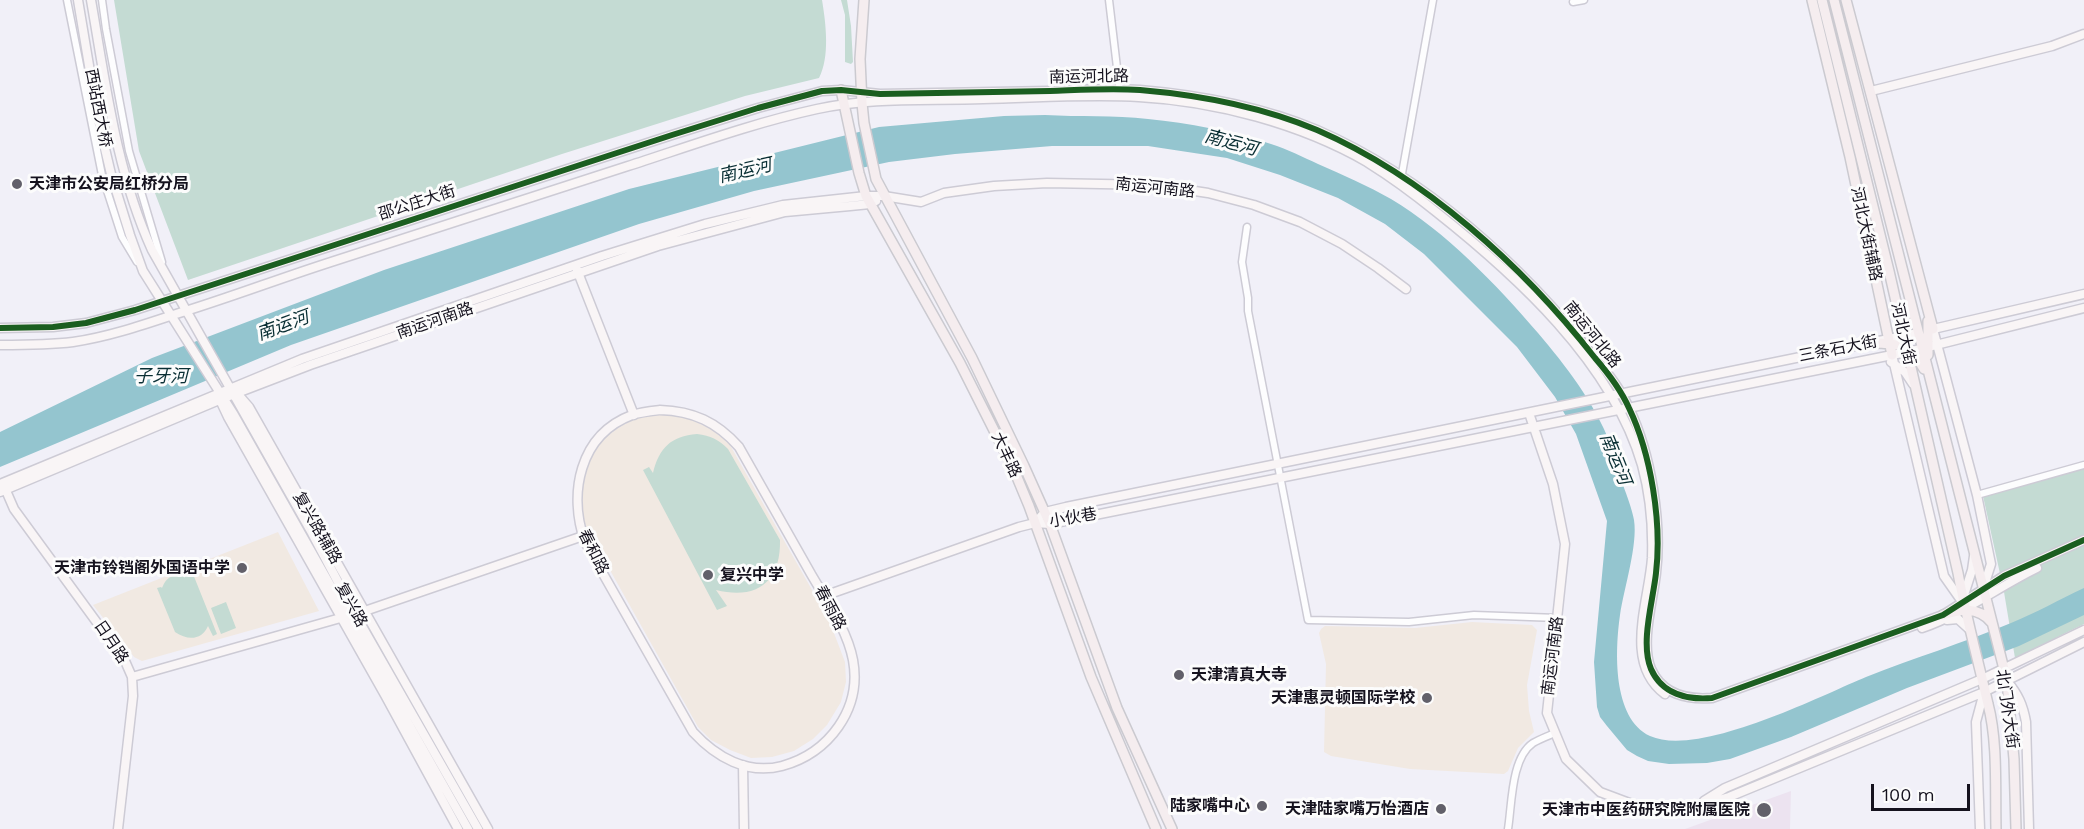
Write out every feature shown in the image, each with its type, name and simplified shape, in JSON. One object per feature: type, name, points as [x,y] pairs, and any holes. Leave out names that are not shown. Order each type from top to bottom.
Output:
[{"type":"main road","name":"大丰路","points":[[864,0],[860,59],[861,91],[864,123],[874,171],[884,196],[972,358],[1045,512],[1118,708],[1172,829]]},
{"type":"main road","name":"河北大街辅路","points":[[1812,0],[1850,157],[1893,359]]},
{"type":"main road","name":"河北大街","points":[[1822,0],[1903,336],[1920,343]]},
{"type":"main road","name":"河北大街","points":[[1834,0],[1920,343],[1915,386],[1961,604],[1981,674]]},
{"type":"main road","points":[[1846,0],[1927,306],[1920,343],[1930,382]]},
{"type":"main road","name":"大丰路","points":[[841,90],[859,173],[868,200],[960,363],[1002,445],[1035,523],[1091,677],[1156,829]]},
{"type":"main road","points":[[1888,337],[1893,290]]},
{"type":"main road","points":[[1872,343],[1888,337],[1920,343]]},
{"type":"main road","points":[[1920,343],[1930,382]]},
{"type":"main road","points":[[960,363],[972,358]]},
{"type":"main road","name":"河北大街","points":[[1930,382],[2002,666]]},
{"type":"main road","points":[[1943,618],[1961,604],[1980,612],[1991,622]]},
{"type":"main road","name":"北门外大街","points":[[2002,666],[2007,681],[2014,759],[2016,829]]},
{"type":"main road","name":"北门外大街","points":[[1981,674],[1989,704],[1996,829]]},
{"type":"street","points":[[67,0],[102,174],[122,237],[172,316]]},
{"type":"street","name":"西站西大桥","points":[[78,0],[98,119],[111,174],[143,271]]},
{"type":"street","name":"西站西大桥","points":[[91,0],[116,144],[135,211],[152,250],[165,271]]},
{"type":"street","points":[[102,0],[109,50],[129,151],[165,271],[186,312]]},
{"type":"street","points":[[1109,0],[1120,93]]},
{"type":"street","points":[[1401,180],[1433,0]]},
{"type":"street","points":[[1573,2],[1584,0]]},
{"type":"street","points":[[1871,91],[2052,46],[2084,34]]},
{"type":"street","name":"南运河北路","points":[[841,90],[880,94],[1120,93],[1183,102],[1277,123],[1318,138],[1401,180],[1498,263],[1537,302],[1616,394],[1625,409],[1652,482],[1658,540],[1648,653],[1651,669],[1662,685],[1670,691],[1689,698],[1712,698],[1943,618]]},
{"type":"street","name":"邵公庄大街","points":[[0,328],[70,325],[135,310],[758,108],[822,91],[841,90]]},
{"type":"street","name":"南运河北路","points":[[843,105],[1120,93]]},
{"type":"street","name":"邵公庄大街","points":[[0,345],[74,341],[142,326],[294,274],[686,147],[789,116],[843,105]]},
{"type":"street","name":"南运河南路","points":[[2,487],[302,359],[577,268],[785,212],[884,196],[921,202],[944,193],[994,186],[1047,183],[1155,185],[1208,193],[1254,205],[1300,222],[1342,244],[1406,289]]},
{"type":"street","points":[[1247,227],[1242,262],[1248,311],[1276,465],[1308,620],[1409,622],[1473,615],[1558,618]]},
{"type":"street","points":[[577,268],[634,415]]},
{"type":"street","name":"三条石大街","points":[[1563,422],[1876,358],[1893,359],[1947,326],[2084,294]]},
{"type":"street","name":"三条石大街","points":[[1888,337],[1903,336],[1920,343],[1938,345],[2084,308]]},
{"type":"street","name":"复兴路","points":[[186,312],[312,533],[352,615],[468,829]]},
{"type":"street","name":"复兴路","points":[[172,316],[478,829]]},
{"type":"street","name":"三条石大街","points":[[1552,408],[1872,343]]},
{"type":"street","points":[[1920,343],[1938,345],[1977,495],[1991,564],[1983,593]]},
{"type":"street","points":[[1893,359],[1915,386]]},
{"type":"street","name":"河北大街辅路","points":[[1893,359],[1944,576],[1961,604]]},
{"type":"street","name":"小伙巷","points":[[1035,523],[1045,512],[1552,408]]},
{"type":"street","name":"春雨路","points":[[634,415],[660,410],[676,410],[705,419],[729,436],[739,447],[848,642],[853,660],[853,695],[848,712],[831,738],[819,748],[793,762],[761,768],[743,765]]},
{"type":"street","name":"南运河南路","points":[[1529,413],[1553,484],[1565,544],[1547,713],[1566,759],[1600,792],[1640,807],[1668,810],[1692,808],[1729,797],[1984,692],[2084,642]]},
{"type":"street","name":"春和路","points":[[634,415],[613,426],[600,437],[582,466],[577,484],[578,524],[693,732],[705,744],[732,762],[743,765]]},
{"type":"street","name":"小伙巷","points":[[1035,523],[1050,524],[1563,422]]},
{"type":"street","points":[[1977,495],[2084,465]]},
{"type":"street","name":"日月路","points":[[2,487],[14,509],[125,661],[132,676],[133,696],[118,829]]},
{"type":"street","points":[[824,596],[1035,523]]},
{"type":"street","points":[[132,676],[352,615],[583,536]]},
{"type":"street","points":[[1983,593],[2004,576],[2084,540]]},
{"type":"street","points":[[1961,604],[2084,546]]},
{"type":"street","points":[[1961,604],[1974,556]]},
{"type":"street","points":[[352,615],[457,828]]},
{"type":"street","points":[[352,615],[488,829]]},
{"type":"street","points":[[1943,618],[1958,620],[1969,629]]},
{"type":"street","name":"南运河南路","points":[[1692,808],[1725,788],[2084,630]]},
{"type":"street","points":[[2007,681],[2023,705],[2026,722],[2029,829]]},
{"type":"street","points":[[1980,829],[1976,723],[1984,692]]},
{"type":"street","points":[[1508,829],[1517,764],[1523,753],[1533,743],[1556,733]]},
{"type":"street","points":[[743,765],[744,829]]},
{"type":"street","points":[[445,787],[457,828]]},
{"type":"shaded area","name":"复兴中学","points":[[651,415],[673,415],[690,419],[713,430],[730,445],[829,620],[845,662],[846,682],[841,702],[827,725],[813,739],[794,751],[772,757],[751,758],[711,740],[698,727],[588,531],[583,519],[580,488],[585,469],[606,437],[632,420]]},
{"type":"shaded area","name":"天津市铃铛阁外国语中学","points":[[278,532],[319,611],[142,661],[134,657],[93,605]]},
{"type":"shaded area","name":"天津惠灵顿国际学校","points":[[1472,622],[1532,625],[1537,630],[1527,685],[1529,711],[1534,732],[1518,748],[1508,771],[1504,774],[1410,769],[1331,756],[1324,752],[1326,664],[1319,633],[1321,629],[1325,626],[1415,628]]},
{"type":"shaded area","name":"天津市中医药研究院附属医院","points":[[1791,791],[1790,829],[1685,829]]},
{"type":"green space","points":[[114,0],[822,0],[826,50],[819,78],[745,96],[562,154],[188,280],[139,151]]},
{"type":"green space","points":[[841,0],[847,0],[851,26],[853,62],[851,64],[845,62],[845,15]]},
{"type":"green space","points":[[697,434],[714,438],[728,449],[780,540],[779,555],[771,577],[754,590],[730,592],[716,590],[727,606],[717,610],[643,470],[649,467],[653,473],[667,445],[680,437]]},
{"type":"green space","points":[[2084,468],[2084,624],[2015,658],[2004,592],[1983,496]]},
{"type":"green space","points":[[191,569],[217,634],[213,636],[208,626],[202,634],[194,638],[175,632],[157,588],[162,588],[166,580],[172,576],[189,576],[187,570]]},
{"type":"green space","points":[[226,602],[236,628],[221,634],[211,608]]},
{"type":"water","name":"子牙河","points":[[1004,116],[1122,117],[1194,125],[1277,146],[1391,199],[1431,227],[1488,278],[1569,371],[1596,413],[1614,453],[1632,511],[1635,530],[1618,630],[1619,682],[1622,699],[1629,714],[1638,727],[1650,736],[1671,741],[1697,739],[1758,722],[1866,677],[2011,623],[2084,588],[2084,615],[2019,646],[1730,759],[1707,763],[1669,764],[1648,761],[1637,756],[1627,750],[1607,726],[1600,717],[1597,707],[1594,662],[1607,521],[1576,434],[1555,397],[1517,347],[1424,254],[1385,224],[1338,198],[1280,175],[1227,158],[1148,146],[1052,146],[955,154],[889,162],[754,191],[639,224],[291,345],[0,467],[0,432],[152,358],[384,270],[629,189],[879,127]]},
{"type":"cycle path","points":[[0,328],[53,327],[86,323],[135,310],[672,135],[822,91],[841,90],[880,94],[1118,89],[1162,92],[1230,103],[1274,115],[1317,130],[1357,150],[1396,173],[1470,227],[1504,258],[1567,324],[1618,388],[1637,426],[1643,446],[1653,489],[1657,532],[1656,573],[1647,635],[1648,659],[1656,678],[1676,694],[1693,698],[1712,698],[1943,615],[2004,576],[2084,540]]},
{"type":"place","name":"天津市公安局红桥分局","points":[[17,184]]},
{"type":"place","name":"天津市铃铛阁外国语中学","points":[[242,568]]},
{"type":"place","name":"复兴中学","points":[[708,575]]},
{"type":"place","name":"天津清真大寺","points":[[1179,675]]},
{"type":"place","name":"天津惠灵顿国际学校","points":[[1427,698]]},
{"type":"place","name":"陆家嘴中心","points":[[1262,806]]},
{"type":"place","name":"天津陆家嘴万怡酒店","points":[[1441,809]]},
{"type":"place","name":"天津市中医药研究院附属医院","points":[[1764,810]]},
{"type":"water label","name":"南运河","points":[[1231,143]]},
{"type":"water label","name":"南运河","points":[[745,171]]},
{"type":"water label","name":"南运河","points":[[283,326]]},
{"type":"water label","name":"南运河","points":[[1615,459]]}]
